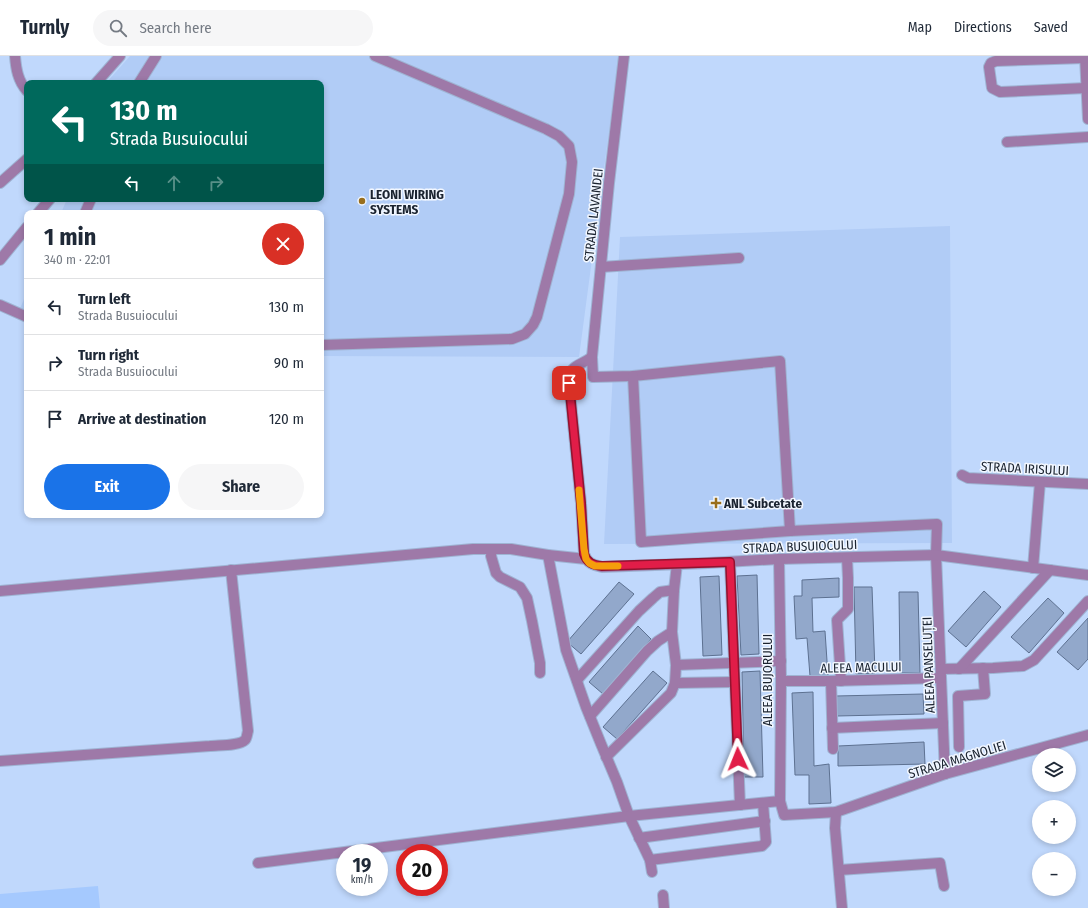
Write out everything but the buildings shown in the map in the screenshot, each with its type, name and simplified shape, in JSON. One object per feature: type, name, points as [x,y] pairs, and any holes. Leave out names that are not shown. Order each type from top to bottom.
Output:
[{"type":"street","points":[[15,56],[19,79],[24,86]]},
{"type":"street","points":[[99,80],[120,56]]},
{"type":"street","points":[[140,80],[156,56]]},
{"type":"street","points":[[324,345],[512,339],[525,334],[533,325],[537,317],[569,194],[572,162],[569,146],[559,136],[546,129],[375,56]]},
{"type":"street","name":"STRADA LAVANDEI","points":[[624,56],[608,183],[592,357],[593,378],[633,376]]},
{"type":"street","points":[[1086,88],[1000,92],[992,88],[989,67],[990,63],[996,61],[1085,57],[1088,119]]},
{"type":"street","points":[[1007,142],[1088,137]]},
{"type":"street","points":[[0,183],[24,162]]},
{"type":"street","points":[[41,210],[47,202]]},
{"type":"street","points":[[0,260],[24,231]]},
{"type":"street","points":[[601,267],[739,258]]},
{"type":"street","points":[[0,305],[24,316]]},
{"type":"street","points":[[586,559],[569,383],[572,370],[578,364],[592,357]]},
{"type":"street","points":[[780,361],[790,530],[642,542],[633,376],[780,361]]},
{"type":"street","name":"STRADA IRISULUI","points":[[962,475],[968,478],[1088,484]]},
{"type":"street","points":[[1033,568],[1040,482]]},
{"type":"street","name":"ALEEA PANSELUȚEI","points":[[790,530],[937,524],[936,555],[945,774]]},
{"type":"street","name":"STRADA BUSUIOCULUI","points":[[0,591],[473,549],[511,549],[586,559],[589,563],[595,566],[936,555],[1088,575]]},
{"type":"street","points":[[492,549],[491,556],[496,573],[500,577],[520,587],[528,598],[540,673]]},
{"type":"street","points":[[548,555],[566,650],[629,816],[650,860],[652,872]]},
{"type":"street","points":[[833,749],[832,728],[836,681],[837,620],[848,609],[847,558]]},
{"type":"street","name":"ALEEA BUJORULUI","points":[[779,559],[781,661],[780,801]]},
{"type":"street","points":[[730,562],[740,805]]},
{"type":"street","points":[[606,757],[671,693],[675,683],[676,665],[672,632],[677,564]]},
{"type":"street","points":[[0,761],[238,744],[244,741],[248,731],[231,570]]},
{"type":"street","points":[[959,669],[1050,570]]},
{"type":"street","points":[[577,680],[653,598],[660,592],[674,590]]},
{"type":"street","name":"ALEEA MACULUI","points":[[781,681],[836,681],[941,674],[959,669],[1023,666],[1034,660],[1088,601]]},
{"type":"street","points":[[590,716],[647,651],[658,640],[672,632]]},
{"type":"street","points":[[676,665],[781,661]]},
{"type":"street","points":[[959,747],[958,696],[985,694],[983,668]]},
{"type":"street","points":[[675,683],[735,682]]},
{"type":"street","points":[[832,728],[943,723]]},
{"type":"street","name":"STRADA MAGNOLIEI","points":[[780,801],[784,815],[836,812],[945,774],[1088,735]]},
{"type":"street","points":[[258,863],[629,816],[780,801]]},
{"type":"street","points":[[650,860],[762,846],[766,842],[763,803]]},
{"type":"street","points":[[836,812],[842,908]]},
{"type":"street","points":[[639,838],[765,821]]},
{"type":"street","points":[[839,870],[940,863],[944,886]]},
{"type":"street","points":[[663,895],[664,908]]},
{"type":"shaded area","points":[[130,56],[619,56],[579,357],[324,356],[324,210],[62,210],[66,202],[324,202],[324,80],[109,80]]},
{"type":"shaded area","points":[[950,226],[952,543],[604,544],[620,237]]},
{"type":"shaded area","points":[[24,299],[24,321],[16,318]]},
{"type":"shaded area","points":[[98,886],[100,908],[0,908],[0,894]]},
{"type":"slow traffic","points":[[579,490],[584,554],[586,559],[589,563],[595,566],[618,566]]},
{"type":"place","name":"LEONI WIRING SYSTEMS","points":[[362,201]]},
{"type":"place","name":"ANL Subcetate","points":[[716,503]]},
{"type":"route","points":[[569,383],[581,503],[584,554],[589,563],[595,566],[602,566],[730,562],[738,759]]}]
